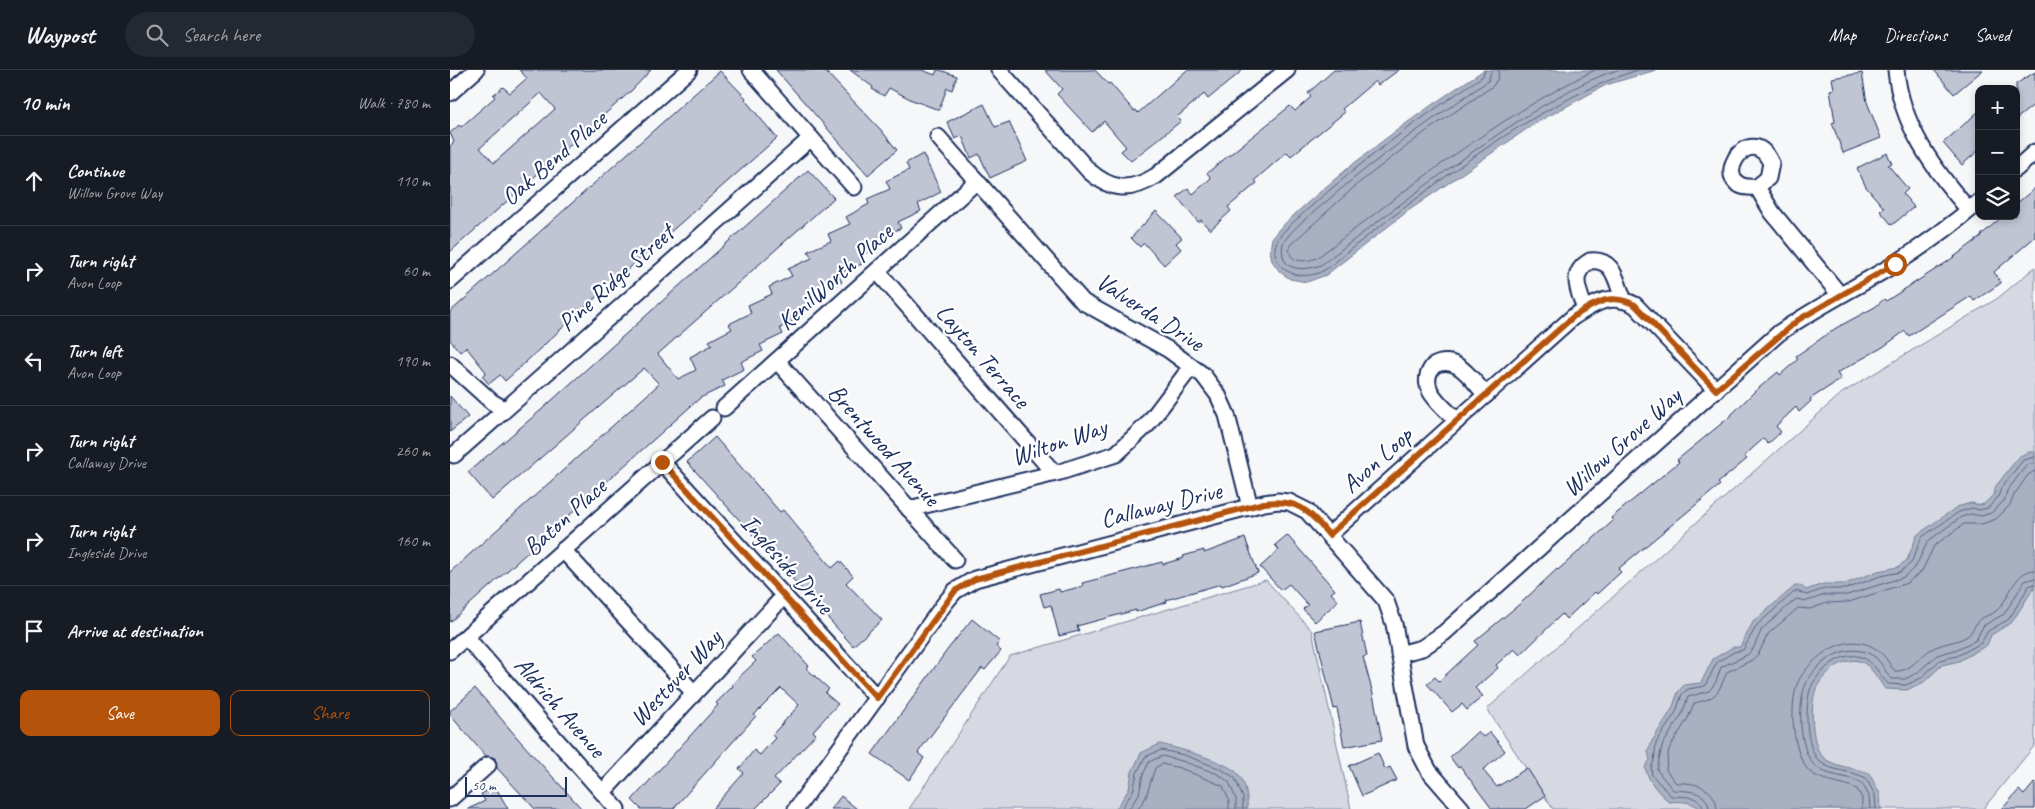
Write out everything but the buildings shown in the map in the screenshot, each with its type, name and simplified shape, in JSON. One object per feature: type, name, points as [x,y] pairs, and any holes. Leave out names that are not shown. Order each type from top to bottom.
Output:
[{"type":"street","name":"Oak Bend Place","points":[[450,281],[689,70]]},
{"type":"street","points":[[751,70],[854,187]]},
{"type":"street","points":[[999,70],[1089,171],[1102,182],[1118,187],[1139,186],[1156,176],[1287,70]]},
{"type":"street","points":[[1896,70],[1904,107],[1922,148],[1946,184],[1974,206]]},
{"type":"street","points":[[450,93],[466,73]]},
{"type":"street","name":"Valverda Drive","points":[[938,137],[1084,302],[1169,350],[1203,375],[1218,395],[1227,415],[1250,507]]},
{"type":"street","name":"Pine Ridge Street","points":[[454,455],[811,138]]},
{"type":"street","points":[[2020,165],[2035,152]]},
{"type":"street","name":"KenilWorth Place","points":[[724,408],[977,181]]},
{"type":"street","points":[[1758,187],[1772,212],[1840,295]]},
{"type":"street","name":"Willow Grove Way","points":[[1399,654],[1414,651],[1433,642],[1780,333],[1920,247],[1974,206]]},
{"type":"street","points":[[1585,309],[1576,280],[1578,271],[1590,261],[1604,262],[1612,269],[1623,298],[1635,305],[1716,390]]},
{"type":"street","name":"Layton Terrace","points":[[877,271],[1054,473]]},
{"type":"street","name":"Avon Loop","points":[[1329,535],[1573,317],[1585,309],[1609,299],[1623,298]]},
{"type":"street","name":"Brentwood Avenue","points":[[777,361],[909,510],[956,560]]},
{"type":"street","points":[[1457,421],[1429,390],[1426,380],[1433,366],[1444,361],[1455,362],[1486,395]]},
{"type":"street","points":[[450,364],[492,402],[504,409]]},
{"type":"street","name":"Wilton Way","points":[[909,510],[1054,473],[1116,454],[1148,424],[1191,367]]},
{"type":"street","name":"Baton Place","points":[[450,651],[712,418]]},
{"type":"street","name":"Ingleside Drive","points":[[662,462],[877,698]]},
{"type":"street","name":"Callaway Drive","points":[[796,809],[945,603],[964,584],[975,579],[1278,501],[1298,505],[1307,511],[1386,601],[1391,611],[1416,746],[1429,771],[1462,809]]},
{"type":"street","points":[[563,550],[694,693]]},
{"type":"street","name":"Westover Way","points":[[603,792],[784,596]]},
{"type":"street","name":"Aldrich Avenue","points":[[466,637],[618,809]]},
{"type":"street","points":[[450,799],[488,765]]},
{"type":"shaded area","points":[[2035,267],[2035,745],[1983,809],[1553,809],[1487,709],[1842,393],[1998,298]]},
{"type":"shaded area","points":[[1266,580],[1312,631],[1351,809],[909,809],[1010,656]]},
{"type":"water","points":[[1484,70],[1656,70],[1606,85],[1534,124],[1408,211],[1326,275],[1307,282],[1290,279],[1280,272],[1272,261],[1270,250],[1272,238],[1279,229],[1352,165],[1430,106]]},
{"type":"water","points":[[2028,452],[2035,452],[2035,586],[2012,622],[1991,635],[1987,645],[1959,661],[1942,665],[1924,682],[1907,690],[1885,689],[1867,665],[1853,660],[1833,668],[1816,689],[1812,713],[1818,751],[1832,763],[1869,773],[1880,794],[1881,809],[1701,809],[1686,802],[1669,802],[1661,794],[1651,782],[1646,772],[1645,767],[1650,760],[1648,751],[1672,709],[1678,692],[1684,685],[1701,683],[1713,659],[1733,647],[1740,647],[1753,622],[1795,586],[1801,586],[1806,590],[1823,584],[1845,584],[1878,571],[1898,567],[1907,560],[1917,535],[1957,507],[1971,503],[1984,504],[1994,494],[1996,486],[2013,464],[2020,456]]},
{"type":"water","points":[[1160,744],[1202,756],[1234,770],[1245,787],[1247,809],[1116,809],[1129,789],[1132,772],[1141,753]]},
{"type":"route","points":[[662,462],[877,698],[945,603],[955,591],[975,579],[1110,542],[1278,501],[1298,505],[1307,511],[1329,535],[1573,317],[1592,305],[1609,299],[1623,298],[1635,305],[1716,390],[1780,333],[1798,320],[1895,264]]}]
